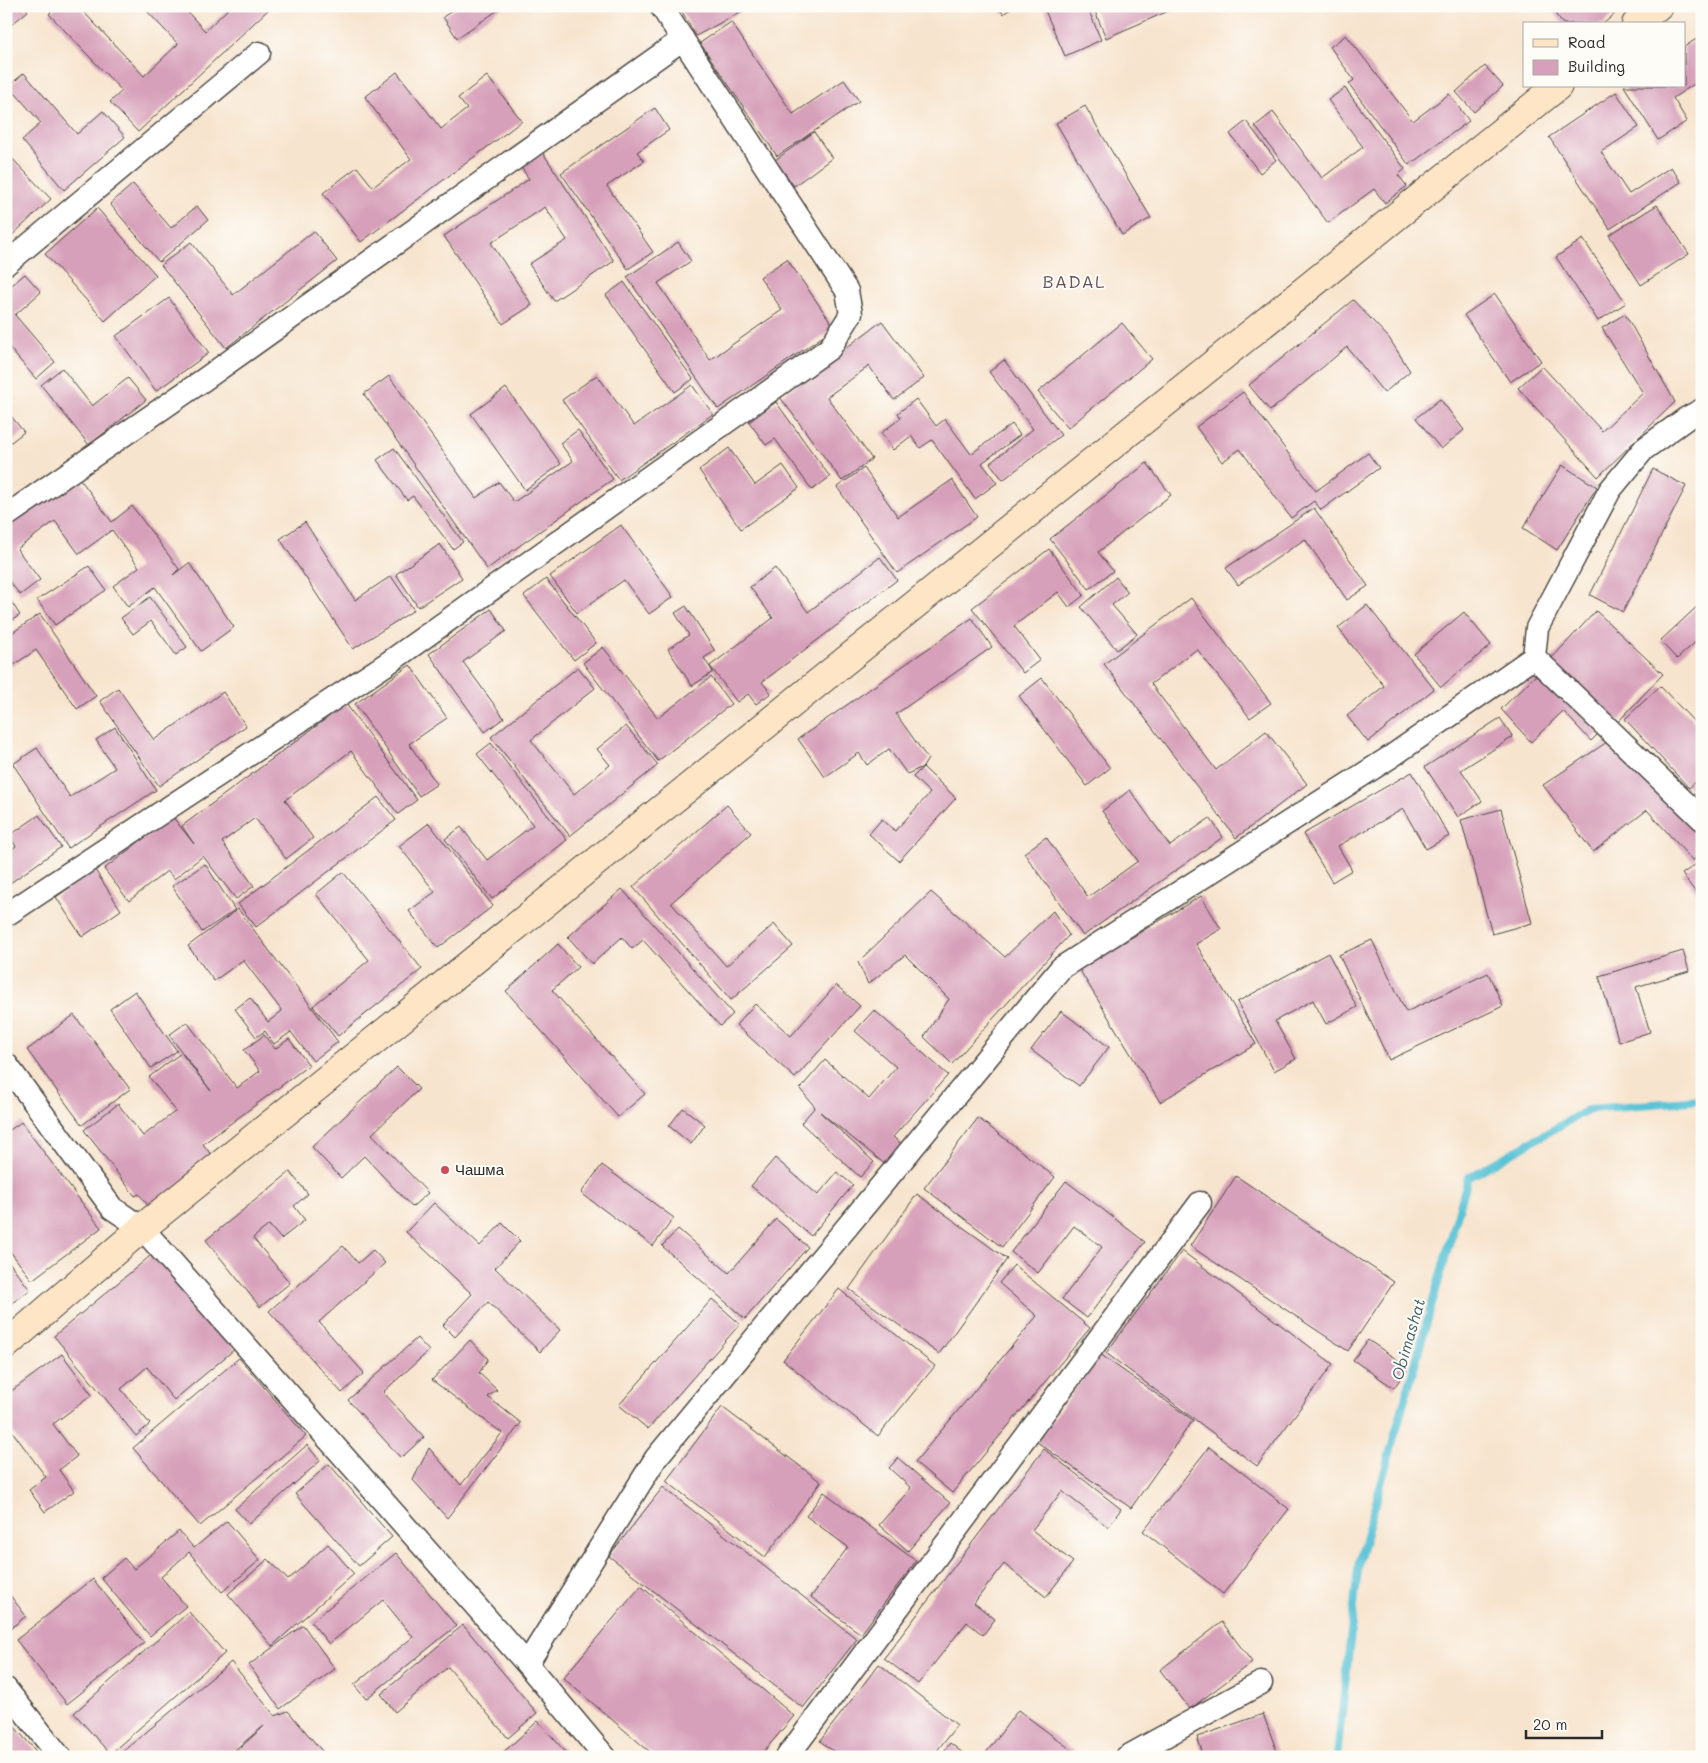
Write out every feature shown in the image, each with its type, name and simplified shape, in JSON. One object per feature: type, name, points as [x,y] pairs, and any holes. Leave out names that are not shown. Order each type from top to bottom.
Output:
[{"type":"street","points":[[6,914],[388,663],[830,348],[851,314],[847,291],[661,6]]},
{"type":"street","points":[[1638,22],[1658,6]]},
{"type":"street","points":[[6,516],[202,381],[683,39]]},
{"type":"street","points":[[6,264],[259,52]]},
{"type":"street","points":[[6,1345],[142,1228],[1556,88]]},
{"type":"street","points":[[1702,410],[1644,449],[1610,490],[1536,628],[1534,657],[1702,820]]},
{"type":"street","points":[[527,1664],[656,1458],[1060,968],[1392,756],[1534,657]]},
{"type":"street","points":[[6,1064],[112,1208],[142,1228],[527,1664],[605,1757]]},
{"type":"street","points":[[787,1757],[1200,1203]]},
{"type":"street","points":[[1127,1757],[1261,1683]]},
{"type":"street","points":[[6,1690],[60,1757]]},
{"type":"building","points":[[6,6],[24,6],[28,11],[6,29]]},
{"type":"building","points":[[57,6],[78,6],[144,76],[178,44],[146,10],[150,6],[182,6],[205,31],[231,6],[267,6],[269,9],[138,132],[110,102],[122,91],[49,14]]},
{"type":"building","points":[[459,6],[504,6],[457,38],[443,17]]},
{"type":"building","points":[[689,6],[742,6],[744,10],[696,36],[681,10]]},
{"type":"building","points":[[998,6],[1015,6],[1003,14]]},
{"type":"building","points":[[1043,6],[1087,6],[1101,40],[1065,56]]},
{"type":"building","points":[[1099,6],[1180,6],[1106,38],[1094,9]]},
{"type":"building","points":[[1549,6],[1575,6],[1578,10],[1582,6],[1624,6],[1605,22],[1561,22]]},
{"type":"building","points":[[731,22],[793,114],[844,80],[859,101],[777,156],[700,43]]},
{"type":"building","points":[[1346,35],[1413,121],[1449,94],[1469,121],[1409,165],[1349,84],[1354,80],[1330,47]]},
{"type":"building","points":[[1701,36],[1702,79],[1673,98],[1687,121],[1658,140],[1625,88],[1686,88],[1686,46]]},
{"type":"building","points":[[1485,66],[1503,86],[1474,112],[1456,92]]},
{"type":"building","points":[[397,72],[441,129],[467,109],[458,98],[487,76],[522,121],[361,242],[323,193],[357,167],[373,187],[411,159],[365,97]]},
{"type":"building","points":[[24,73],[77,134],[103,111],[125,137],[64,190],[22,140],[41,123],[9,86]]},
{"type":"building","points":[[1345,88],[1405,169],[1398,175],[1407,186],[1385,203],[1374,189],[1328,223],[1255,126],[1273,112],[1322,178],[1363,147],[1328,100]]},
{"type":"building","points":[[1616,92],[1639,127],[1601,152],[1629,194],[1671,167],[1681,182],[1610,229],[1549,137]]},
{"type":"building","points":[[1085,106],[1151,218],[1122,235],[1056,123]]},
{"type":"building","points":[[655,108],[669,130],[637,152],[644,161],[607,186],[653,252],[628,269],[561,173]]},
{"type":"building","points":[[1246,121],[1276,160],[1260,173],[1230,134]]},
{"type":"building","points":[[814,132],[832,158],[794,186],[775,160]]},
{"type":"building","points":[[6,152],[51,199],[6,241]]},
{"type":"building","points":[[543,153],[614,261],[554,301],[529,264],[567,240],[545,207],[491,243],[532,305],[503,324],[444,236],[529,179],[521,167]]},
{"type":"building","points":[[133,184],[171,228],[197,206],[208,220],[159,262],[110,204]]},
{"type":"building","points":[[1657,205],[1689,254],[1641,285],[1609,235]]},
{"type":"building","points":[[97,208],[156,275],[105,321],[45,254]]},
{"type":"building","points":[[314,231],[337,261],[226,348],[161,265],[191,242],[233,295]]},
{"type":"building","points":[[1583,239],[1626,303],[1598,321],[1556,257]]},
{"type":"building","points":[[678,242],[691,261],[658,283],[710,360],[782,310],[760,277],[787,259],[835,328],[718,409],[627,277]]},
{"type":"building","points":[[25,274],[41,292],[15,315],[55,362],[36,379],[6,344],[6,290]]},
{"type":"building","points":[[624,282],[693,379],[675,392],[606,295]]},
{"type":"building","points":[[1495,294],[1541,361],[1510,382],[1464,315]]},
{"type":"building","points":[[169,298],[209,353],[156,391],[116,336]]},
{"type":"building","points":[[1353,300],[1389,338],[1410,371],[1384,393],[1347,347],[1270,411],[1249,385]]},
{"type":"building","points":[[1625,314],[1675,402],[1598,477],[1518,388],[1542,366],[1602,431],[1643,393],[1602,328]]},
{"type":"building","points":[[882,321],[924,378],[894,400],[869,366],[827,397],[872,459],[842,481],[780,397]]},
{"type":"building","points":[[1122,323],[1152,359],[1068,428],[1038,392]]},
{"type":"building","points":[[1004,360],[1061,435],[1003,480],[990,463],[1033,429],[989,372]]},
{"type":"building","points":[[62,368],[92,406],[128,378],[146,400],[89,445],[41,385]]},
{"type":"building","points":[[597,375],[634,426],[692,385],[713,414],[619,480],[562,400]]},
{"type":"building","points":[[389,376],[476,498],[499,482],[514,502],[573,461],[560,443],[578,430],[613,479],[487,569],[364,394]]},
{"type":"building","points":[[506,388],[561,464],[525,490],[471,414]]},
{"type":"building","points":[[1243,392],[1316,491],[1368,453],[1379,468],[1321,510],[1314,501],[1291,518],[1240,449],[1222,462],[1196,427]]},
{"type":"building","points":[[916,399],[936,426],[945,419],[971,454],[1012,424],[1020,435],[982,463],[997,483],[975,499],[932,440],[920,448],[911,436],[893,450],[881,433],[901,418],[898,413]]},
{"type":"building","points":[[1440,399],[1464,430],[1441,449],[1416,418]]},
{"type":"building","points":[[776,402],[830,477],[812,490],[775,439],[766,445],[749,422]]},
{"type":"building","points":[[6,410],[24,432],[6,446]]},
{"type":"building","points":[[394,448],[463,542],[453,549],[413,496],[407,500],[377,460]]},
{"type":"building","points":[[729,448],[755,485],[783,465],[799,488],[741,529],[699,470]]},
{"type":"building","points":[[1147,463],[1171,495],[1098,552],[1113,571],[1089,589],[1050,539]]},
{"type":"building","points":[[1562,465],[1597,487],[1557,550],[1523,528]]},
{"type":"building","points":[[864,468],[898,517],[952,480],[977,517],[897,573],[837,487]]},
{"type":"building","points":[[1653,469],[1686,486],[1623,612],[1590,595]]},
{"type":"building","points":[[77,475],[112,522],[132,506],[179,569],[173,575],[189,563],[234,627],[201,651],[155,587],[128,607],[113,586],[139,567],[112,530],[79,554],[55,521],[17,549],[40,580],[20,595],[6,577],[6,528]]},
{"type":"building","points":[[1314,508],[1368,586],[1347,600],[1305,539],[1238,585],[1226,568]]},
{"type":"building","points":[[305,522],[355,600],[391,576],[414,610],[353,649],[280,539]]},
{"type":"building","points":[[621,525],[673,597],[649,614],[624,580],[577,613],[550,576]]},
{"type":"building","points":[[440,544],[462,578],[418,607],[396,574]]},
{"type":"building","points":[[1049,549],[1084,595],[1069,607],[1058,592],[1014,626],[1040,660],[1023,673],[972,608]]},
{"type":"building","points":[[880,557],[897,580],[762,682],[771,693],[756,704],[748,694],[737,702],[710,666],[773,618],[750,587],[775,568],[808,612]]},
{"type":"building","points":[[89,566],[106,590],[55,625],[37,600]]},
{"type":"building","points":[[1116,577],[1128,592],[1112,605],[1137,634],[1117,650],[1081,607]]},
{"type":"building","points":[[546,579],[596,643],[574,660],[524,596]]},
{"type":"building","points":[[6,594],[20,615],[6,624]]},
{"type":"building","points":[[150,597],[187,647],[176,655],[151,621],[133,634],[121,618]]},
{"type":"building","points":[[1191,598],[1271,703],[1250,718],[1197,649],[1151,684],[1216,770],[1266,731],[1307,784],[1236,838],[1104,664]]},
{"type":"building","points":[[1702,602],[1702,636],[1677,659],[1660,641]]},
{"type":"building","points":[[1367,605],[1434,689],[1368,742],[1347,716],[1384,686],[1338,628]]},
{"type":"building","points":[[686,606],[715,651],[704,658],[713,672],[692,686],[668,649],[689,635],[675,613]]},
{"type":"building","points":[[491,609],[506,631],[463,662],[504,718],[485,732],[429,654]]},
{"type":"building","points":[[1596,611],[1663,674],[1616,724],[1549,661]]},
{"type":"building","points":[[1464,612],[1491,645],[1441,687],[1414,654]]},
{"type":"building","points":[[40,614],[96,696],[77,709],[36,650],[6,670],[6,637]]},
{"type":"building","points":[[972,618],[992,647],[896,714],[928,759],[923,767],[907,774],[889,749],[867,765],[859,753],[825,777],[798,739]]},
{"type":"building","points":[[603,647],[658,718],[711,677],[731,704],[658,761],[583,663]]},
{"type":"building","points":[[410,665],[447,718],[409,744],[437,784],[419,796],[355,704]]},
{"type":"building","points":[[578,667],[595,688],[531,740],[574,794],[610,765],[597,749],[626,726],[658,765],[570,836],[491,737]]},
{"type":"building","points":[[1540,671],[1599,733],[1591,741],[1563,711],[1531,742],[1501,709]]},
{"type":"building","points":[[1042,678],[1110,768],[1087,786],[1019,696]]},
{"type":"building","points":[[1660,686],[1702,730],[1702,776],[1689,788],[1625,719]]},
{"type":"building","points":[[118,688],[154,740],[223,692],[246,726],[159,786],[100,701]]},
{"type":"building","points":[[346,704],[417,800],[398,814],[351,751],[285,800],[313,838],[286,859],[255,818],[222,842],[254,886],[236,899],[203,856],[174,879],[167,871],[129,901],[104,869],[172,816],[194,844],[182,826]]},
{"type":"building","points":[[1500,718],[1513,737],[1461,770],[1482,801],[1458,817],[1425,767]]},
{"type":"building","points":[[115,727],[156,790],[68,848],[13,764],[37,748],[70,797],[115,768],[96,740]]},
{"type":"building","points":[[1610,740],[1702,835],[1702,849],[1693,861],[1647,810],[1593,852],[1543,785]]},
{"type":"building","points":[[491,743],[567,840],[492,899],[445,839],[461,827],[487,860],[533,825],[477,754]]},
{"type":"building","points":[[923,767],[956,798],[899,861],[869,834],[882,819],[895,831],[930,793],[913,777]]},
{"type":"building","points":[[1412,772],[1449,836],[1426,849],[1403,809],[1338,846],[1352,870],[1332,882],[1303,834]]},
{"type":"building","points":[[1130,790],[1170,846],[1210,818],[1223,837],[1083,936],[1024,853],[1046,837],[1088,897],[1138,861],[1102,811]]},
{"type":"building","points":[[378,797],[396,820],[256,927],[238,904]]},
{"type":"building","points":[[727,805],[751,833],[671,903],[726,966],[774,924],[793,946],[731,1000],[633,887]]},
{"type":"building","points":[[1501,809],[1532,923],[1492,934],[1461,820]]},
{"type":"building","points":[[39,815],[61,847],[6,886],[6,854],[16,846],[9,836]]},
{"type":"building","points":[[429,823],[493,906],[438,948],[409,911],[435,892],[399,846]]},
{"type":"building","points":[[1702,860],[1702,901],[1682,874]]},
{"type":"building","points":[[205,864],[235,910],[202,932],[172,886]]},
{"type":"building","points":[[95,870],[121,910],[82,937],[56,897]]},
{"type":"building","points":[[343,872],[422,969],[338,1036],[313,1006],[369,960],[316,894]]},
{"type":"building","points":[[622,889],[733,1014],[720,1026],[643,940],[632,949],[622,937],[592,964],[568,937]]},
{"type":"building","points":[[931,892],[1005,957],[1053,911],[1069,935],[952,1064],[924,1037],[949,999],[905,955],[868,984],[858,962]]},
{"type":"building","points":[[1201,896],[1221,929],[1196,944],[1256,1044],[1160,1102],[1079,969]]},
{"type":"building","points":[[238,909],[338,1042],[313,1061],[291,1032],[274,1044],[265,1031],[256,1037],[235,1009],[250,998],[268,1022],[282,1011],[243,960],[214,981],[188,946]]},
{"type":"building","points":[[1372,940],[1406,1012],[1488,973],[1503,1006],[1389,1060],[1339,955]]},
{"type":"building","points":[[558,944],[578,967],[552,990],[645,1094],[618,1117],[506,991]]},
{"type":"building","points":[[1683,951],[1689,971],[1636,987],[1650,1032],[1619,1042],[1599,976]]},
{"type":"building","points":[[1328,953],[1357,1007],[1326,1024],[1313,1000],[1275,1021],[1296,1059],[1274,1071],[1237,1002]]},
{"type":"building","points":[[836,985],[860,1006],[795,1078],[736,1025],[755,1004],[791,1036]]},
{"type":"building","points":[[135,991],[177,1051],[151,1068],[110,1009]]},
{"type":"building","points":[[874,1010],[948,1075],[893,1137],[903,1145],[886,1165],[820,1112],[874,1162],[860,1177],[801,1123],[815,1107],[800,1089],[825,1060],[869,1099],[896,1067],[855,1031]]},
{"type":"building","points":[[1061,1011],[1109,1047],[1079,1086],[1031,1050]]},
{"type":"building","points":[[74,1015],[130,1089],[82,1125],[27,1050]]},
{"type":"building","points":[[187,1022],[237,1088],[260,1071],[244,1050],[264,1035],[275,1049],[289,1039],[309,1065],[203,1144],[215,1160],[151,1209],[139,1194],[135,1196],[84,1130],[118,1104],[143,1136],[176,1111],[149,1077],[181,1053],[211,1091],[169,1035]]},
{"type":"building","points":[[397,1067],[419,1089],[372,1134],[428,1193],[412,1207],[364,1156],[341,1178],[312,1147]]},
{"type":"building","points":[[683,1108],[705,1125],[691,1144],[669,1126]]},
{"type":"building","points":[[978,1118],[1055,1177],[1002,1247],[924,1188]]},
{"type":"building","points":[[21,1122],[101,1228],[32,1280],[6,1246],[6,1133]]},
{"type":"building","points":[[775,1158],[818,1195],[837,1172],[853,1185],[811,1236],[751,1186]]},
{"type":"building","points":[[602,1165],[674,1218],[653,1246],[581,1193]]},
{"type":"building","points":[[290,1172],[308,1194],[294,1206],[305,1220],[281,1239],[269,1225],[253,1238],[290,1283],[260,1307],[206,1240]]},
{"type":"building","points":[[1236,1176],[1394,1282],[1348,1351],[1190,1246]]},
{"type":"building","points":[[1066,1181],[1145,1242],[1087,1318],[1062,1299],[1102,1247],[1074,1226],[1038,1273],[1011,1252]]},
{"type":"building","points":[[917,1194],[1007,1259],[939,1354],[849,1289]]},
{"type":"building","points":[[434,1203],[480,1246],[502,1223],[520,1241],[495,1268],[560,1330],[540,1352],[488,1302],[455,1337],[443,1325],[472,1294],[406,1232]]},
{"type":"building","points":[[776,1219],[808,1247],[745,1319],[662,1246],[678,1229],[729,1273]]},
{"type":"building","points":[[343,1246],[358,1263],[373,1250],[385,1263],[319,1322],[364,1373],[342,1393],[269,1311]]},
{"type":"building","points":[[1182,1251],[1333,1364],[1257,1466],[1106,1353]]},
{"type":"building","points":[[155,1252],[235,1349],[174,1400],[147,1367],[121,1389],[150,1424],[136,1436],[54,1336]]},
{"type":"building","points":[[6,1258],[30,1290],[8,1306],[6,1303]]},
{"type":"building","points":[[1014,1265],[1090,1328],[952,1493],[915,1462],[1037,1316],[999,1283]]},
{"type":"building","points":[[839,1289],[935,1366],[878,1436],[783,1360]]},
{"type":"building","points":[[712,1299],[740,1324],[648,1429],[619,1405]]},
{"type":"building","points":[[417,1338],[429,1351],[383,1392],[424,1437],[401,1458],[348,1400]]},
{"type":"building","points":[[470,1340],[488,1359],[479,1373],[497,1390],[488,1397],[521,1423],[447,1518],[413,1480],[429,1448],[461,1485],[502,1433],[432,1380]]},
{"type":"building","points":[[1368,1340],[1408,1367],[1394,1388],[1353,1360]]},
{"type":"building","points":[[62,1354],[92,1395],[53,1424],[77,1456],[59,1470],[74,1491],[45,1512],[29,1490],[46,1477],[6,1423],[6,1395]]},
{"type":"building","points":[[1100,1354],[1193,1420],[1131,1508],[1037,1442]]},
{"type":"building","points":[[239,1358],[306,1436],[200,1526],[133,1448]]},
{"type":"building","points":[[722,1407],[821,1482],[765,1557],[666,1481]]},
{"type":"building","points":[[307,1445],[320,1461],[249,1524],[235,1509]]},
{"type":"building","points":[[1209,1447],[1289,1509],[1223,1594],[1143,1531]]},
{"type":"building","points":[[1044,1449],[1121,1509],[1108,1527],[1062,1491],[1032,1530],[1073,1562],[1046,1597],[1004,1564],[974,1603],[995,1619],[983,1635],[967,1622],[918,1684],[884,1658]]},
{"type":"building","points":[[898,1458],[950,1503],[908,1551],[879,1525],[911,1488],[889,1468]]},
{"type":"building","points":[[329,1464],[392,1537],[359,1566],[295,1494]]},
{"type":"building","points":[[663,1487],[857,1639],[803,1708],[609,1556]]},
{"type":"building","points":[[824,1492],[916,1561],[861,1634],[811,1597],[848,1547],[806,1516]]},
{"type":"building","points":[[227,1521],[260,1560],[222,1592],[189,1552],[161,1577],[186,1606],[150,1636],[101,1578],[124,1558],[134,1569],[179,1531],[194,1548]]},
{"type":"building","points":[[328,1544],[354,1574],[272,1646],[228,1594],[268,1559],[288,1580]]},
{"type":"building","points":[[396,1553],[456,1626],[366,1699],[354,1685],[413,1637],[383,1600],[329,1644],[311,1622]]},
{"type":"building","points":[[93,1579],[144,1643],[67,1704],[16,1640]]},
{"type":"building","points":[[641,1586],[794,1716],[759,1757],[656,1757],[563,1678]]},
{"type":"building","points":[[6,1590],[26,1616],[6,1632]]},
{"type":"building","points":[[189,1612],[225,1653],[110,1754],[74,1713]]},
{"type":"building","points":[[1222,1622],[1252,1662],[1190,1709],[1160,1670]]},
{"type":"building","points":[[303,1625],[335,1669],[280,1709],[249,1665]]},
{"type":"building","points":[[463,1625],[537,1713],[508,1738],[448,1667],[395,1712],[381,1694]]},
{"type":"building","points":[[231,1662],[275,1716],[288,1711],[327,1757],[230,1757],[264,1726],[226,1757],[116,1757]]},
{"type":"building","points":[[879,1664],[957,1725],[932,1757],[841,1757],[820,1741]]},
{"type":"building","points":[[1018,1710],[1081,1757],[983,1757]]},
{"type":"building","points":[[1263,1714],[1279,1757],[1204,1757],[1197,1737]]},
{"type":"building","points":[[6,1717],[41,1757],[6,1757]]},
{"type":"building","points":[[538,1721],[570,1757],[498,1757]]},
{"type":"building","points":[[950,1743],[968,1757],[940,1757]]},
{"type":"waterway","name":"Obimashat","points":[[1337,1757],[1359,1561],[1468,1178],[1589,1109],[1702,1100]]},
{"type":"place","name":"Чашма","points":[[445,1170]]},
{"type":"district","name":"BADAL","points":[[1074,282]]}]
